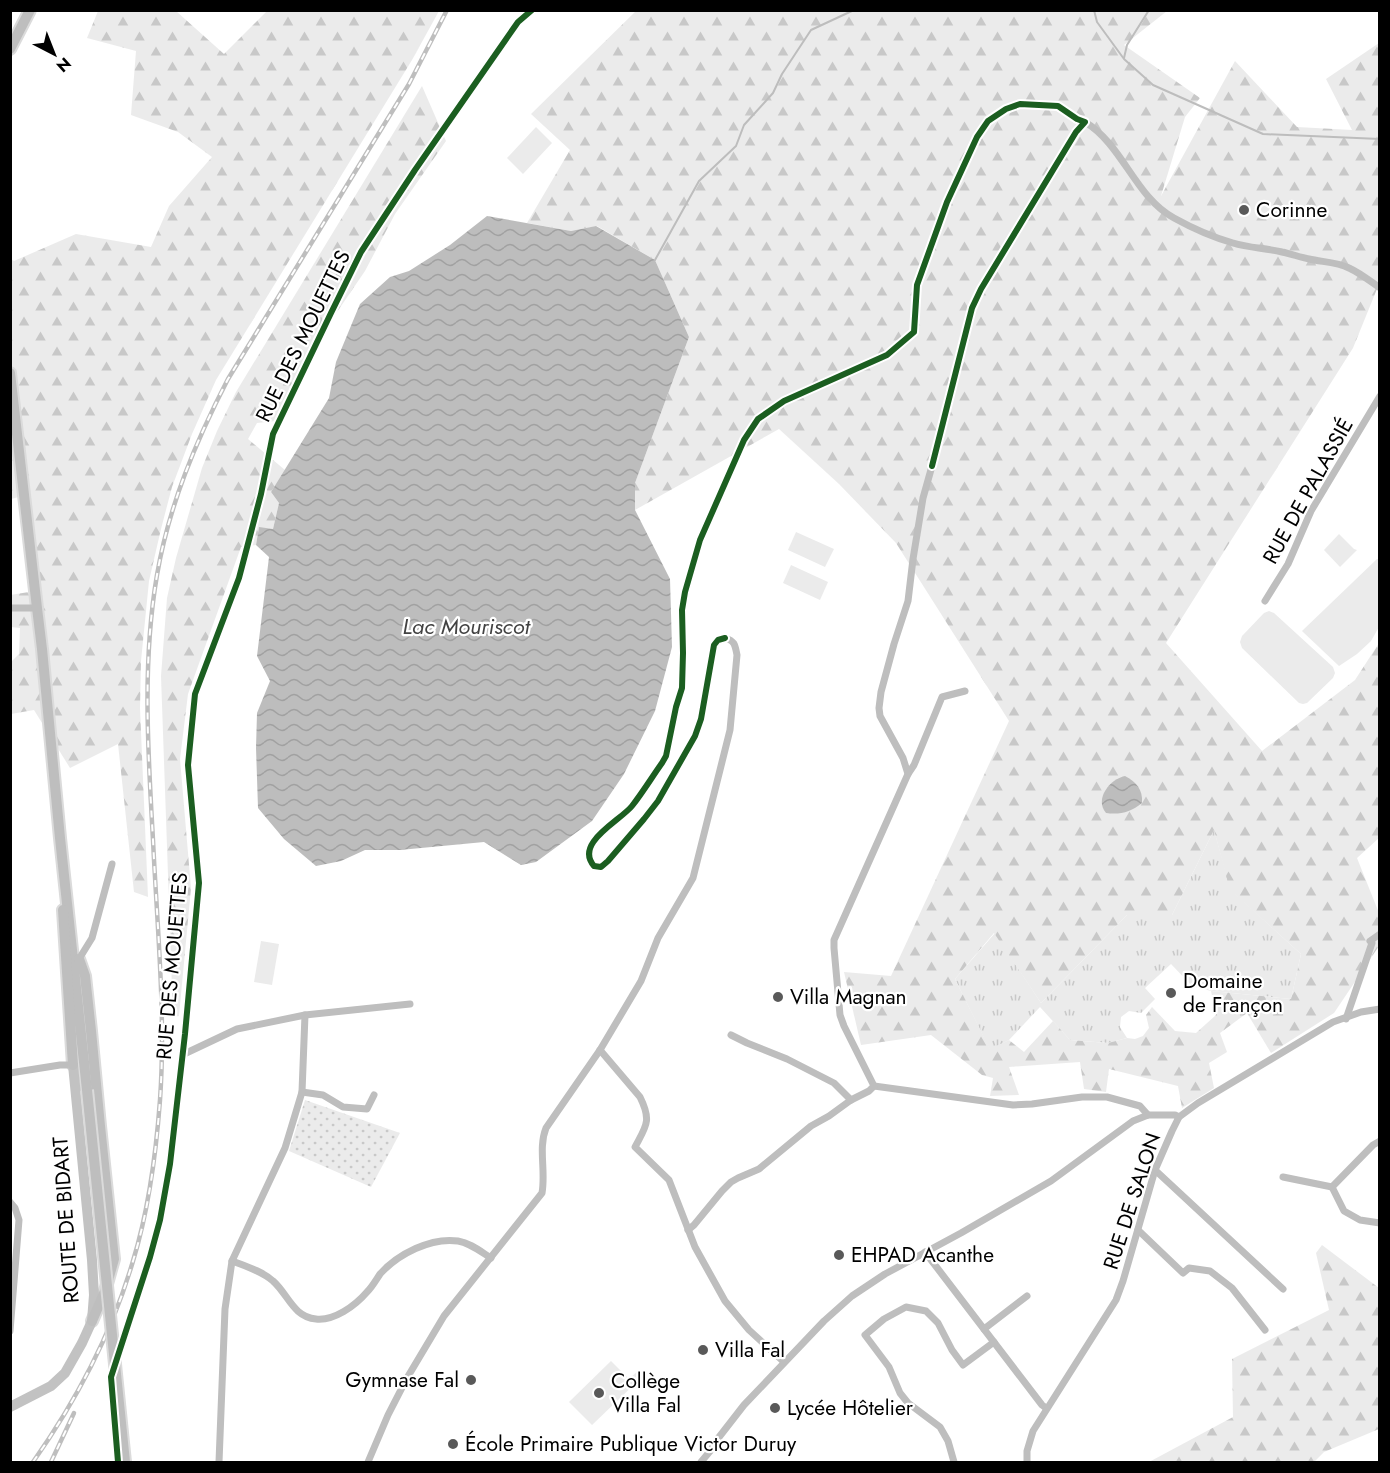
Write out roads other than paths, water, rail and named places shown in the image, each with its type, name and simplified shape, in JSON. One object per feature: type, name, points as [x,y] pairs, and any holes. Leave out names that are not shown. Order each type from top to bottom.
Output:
[{"type":"main road","points":[[10,37],[24,10]]},
{"type":"main road","points":[[10,49],[30,10]]},
{"type":"main road","points":[[10,373],[14,434],[42,649],[125,1462]]},
{"type":"main road","points":[[60,838],[63,924],[73,1065]]},
{"type":"main road","points":[[71,930],[85,976],[114,1259],[105,1292],[92,1321]]},
{"type":"main road","name":"ROUTE DE BIDART","points":[[10,1407],[51,1386],[65,1373],[92,1321],[94,1295],[92,1260],[73,1065]]},
{"type":"street","name":"RUE DES MOUETTES","points":[[118,1462],[111,1377],[160,1220],[170,1164],[183,1054],[199,883],[188,765],[195,694],[239,578],[261,494],[273,434],[362,252],[415,170],[519,22],[532,10]]},
{"type":"street","points":[[1085,122],[1098,131],[1124,161],[1152,202],[1161,211],[1191,227],[1232,243],[1339,264],[1380,288]]},
{"type":"street","name":"RUE DE PALASSIÉ","points":[[1265,601],[1288,564],[1311,511],[1380,396]]},
{"type":"street","points":[[908,774],[903,758],[880,716],[879,708],[881,692],[908,601],[923,498],[932,466]]},
{"type":"street","points":[[10,608],[37,608]]},
{"type":"street","points":[[368,1462],[388,1414],[419,1356],[444,1316],[542,1193],[542,1138],[546,1128],[600,1050],[641,981],[658,938],[693,878],[730,730],[737,655],[736,646],[732,640],[725,638]]},
{"type":"street","points":[[874,1086],[840,1015],[834,940],[914,765],[942,696],[965,691]]},
{"type":"street","points":[[79,959],[92,938],[112,864]]},
{"type":"street","points":[[1346,1019],[1372,943],[1370,941],[1380,934]]},
{"type":"street","points":[[183,1054],[237,1029],[305,1015],[410,1004]]},
{"type":"street","name":"RUE DE SALON","points":[[1027,1462],[1027,1451],[1033,1431],[1116,1300],[1155,1170],[1179,1117],[1197,1103],[1333,1022],[1361,1012],[1379,1010]]},
{"type":"street","points":[[219,1462],[225,1309],[232,1261],[285,1148],[302,1092],[305,1015]]},
{"type":"street","points":[[731,1035],[787,1059],[834,1083],[851,1100]]},
{"type":"street","points":[[600,1050],[645,1106],[648,1124],[635,1147],[669,1180],[695,1246],[714,1282],[732,1311],[748,1330],[784,1362]]},
{"type":"street","points":[[10,1073],[73,1065]]},
{"type":"street","points":[[688,1230],[731,1182],[759,1169],[811,1126],[874,1086]]},
{"type":"street","points":[[874,1086],[1012,1105],[1082,1097],[1107,1097],[1140,1106],[1148,1115]]},
{"type":"street","points":[[302,1092],[322,1095],[343,1107],[367,1109],[374,1095]]},
{"type":"street","points":[[696,1462],[784,1362],[852,1296],[885,1274],[1051,1181],[1133,1121],[1148,1115],[1179,1117]]},
{"type":"street","points":[[1332,1187],[1373,1145],[1380,1141]]},
{"type":"street","points":[[1155,1170],[1283,1290]]},
{"type":"street","points":[[1283,1177],[1332,1187]]},
{"type":"street","points":[[1332,1187],[1344,1211],[1360,1220],[1380,1223]]},
{"type":"street","points":[[10,1202],[19,1220],[10,1331]]},
{"type":"street","points":[[1138,1230],[1183,1273],[1190,1269],[1210,1270],[1232,1288],[1265,1329]]},
{"type":"street","points":[[232,1261],[273,1280],[297,1312],[315,1319],[326,1319],[339,1314],[367,1293],[381,1273],[393,1262],[425,1245],[441,1241],[457,1241],[491,1258]]},
{"type":"street","points":[[925,1252],[1042,1406],[1046,1408]]},
{"type":"street","points":[[984,1329],[1027,1296]]},
{"type":"street","points":[[954,1462],[948,1441],[940,1427],[908,1403],[900,1393],[889,1367],[865,1335],[884,1318],[906,1307],[926,1311],[938,1323],[963,1365],[994,1342]]},
{"type":"street","points":[[701,1462],[716,1440]]},
{"type":"water","name":"Lac Mouriscot","points":[[487,216],[571,231],[596,226],[655,260],[689,337],[635,483],[635,510],[670,579],[672,647],[655,711],[624,774],[592,821],[536,862],[521,865],[484,842],[400,850],[365,850],[341,861],[316,866],[284,839],[258,808],[257,713],[270,681],[257,656],[269,557],[256,545],[259,527],[273,529],[279,503],[271,492],[329,398],[336,362],[360,304],[390,277],[409,271],[450,245]]},
{"type":"water","points":[[1125,776],[1138,786],[1142,803],[1125,812],[1106,813],[1102,802],[1105,790],[1114,781]]},
{"type":"waterway","points":[[655,260],[699,181],[736,146],[744,125],[773,93],[782,74],[811,30],[854,10]]},
{"type":"waterway","points":[[1094,10],[1097,22],[1124,59],[1153,85],[1263,134],[1380,139]]},
{"type":"waterway","points":[[1124,58],[1127,45],[1149,10]]},
{"type":"railway","points":[[33,1462],[78,1391],[115,1314],[139,1241],[151,1181],[160,1100],[162,1035],[149,774],[149,641],[157,575],[176,499],[205,426],[228,379],[409,84],[447,10]]},
{"type":"railway","points":[[51,1462],[74,1413]]},
{"type":"place","name":"Corinne","points":[[1244,210]]},
{"type":"place","name":"Domaine de Françon","points":[[1171,993]]},
{"type":"place","name":"Villa Magnan","points":[[778,997]]},
{"type":"place","name":"EHPAD Acanthe","points":[[839,1255]]},
{"type":"place","name":"Villa Fal","points":[[703,1350]]},
{"type":"place","name":"Gymnase Fal","points":[[471,1380]]},
{"type":"place","name":"Collège Villa Fal","points":[[599,1393]]},
{"type":"place","name":"Lycée Hôtelier","points":[[775,1408]]},
{"type":"place","name":"École Primaire Publique Victor Duruy","points":[[453,1444]]}]
